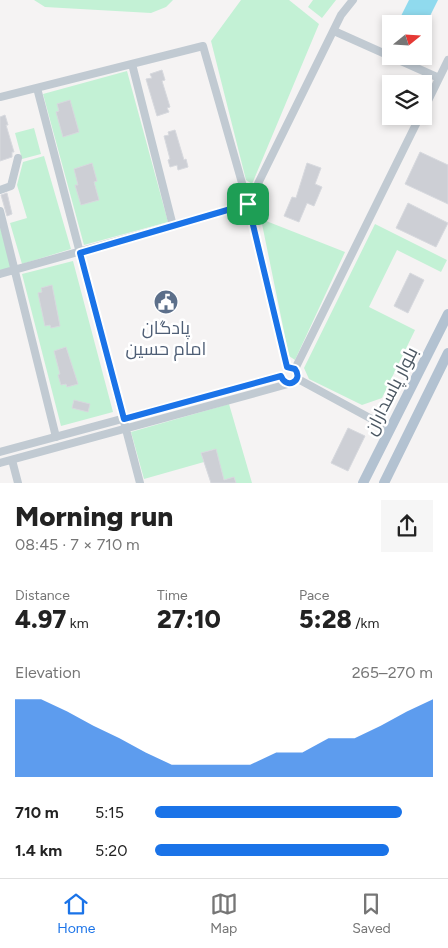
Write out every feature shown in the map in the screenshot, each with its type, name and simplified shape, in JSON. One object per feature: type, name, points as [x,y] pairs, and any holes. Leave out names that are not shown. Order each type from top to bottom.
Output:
[{"type":"main road","name":"بلوار پاسداران","points":[[363,483],[448,314]]},
{"type":"main road","name":"بلوار پاسداران","points":[[387,481],[448,353]]},
{"type":"lane","points":[[0,274],[80,253],[248,204],[341,15],[353,0]]},
{"type":"lane","points":[[334,30],[439,78]]},
{"type":"lane","points":[[0,97],[203,46],[248,204],[291,368],[298,373],[298,379],[294,383],[0,463]]},
{"type":"lane","points":[[432,92],[448,60]]},
{"type":"lane","points":[[132,64],[173,226]]},
{"type":"lane","points":[[37,88],[140,483]]},
{"type":"lane","points":[[281,376],[283,370],[291,368],[415,125]]},
{"type":"lane","points":[[0,190],[11,186],[18,158]]},
{"type":"lane","points":[[0,211],[56,437]]},
{"type":"lane","points":[[0,452],[281,376]]},
{"type":"lane","points":[[281,376],[288,384]]},
{"type":"lane","points":[[298,379],[390,429]]},
{"type":"lane","points":[[12,460],[18,483]]},
{"type":"green space","points":[[34,0],[173,0],[166,7],[151,13],[45,7]]},
{"type":"green space","points":[[241,0],[289,0],[319,24],[252,184],[246,180],[211,41]]},
{"type":"green space","points":[[313,0],[336,0],[322,18],[308,7]]},
{"type":"green space","points":[[127,71],[168,222],[84,245],[43,94]]},
{"type":"green space","points":[[34,128],[41,154],[22,159],[15,133]]},
{"type":"green space","points":[[44,156],[71,249],[22,264],[10,223],[27,218],[17,185],[23,162]]},
{"type":"green space","points":[[261,219],[345,252],[295,360],[289,356]]},
{"type":"green space","points":[[375,224],[447,260],[441,272],[397,250],[369,307],[415,330],[382,398],[362,405],[309,379],[304,368]]},
{"type":"green space","points":[[0,226],[11,268],[0,270]]},
{"type":"green space","points":[[73,261],[113,412],[61,426],[22,274]]},
{"type":"green space","points":[[229,404],[252,483],[236,483],[234,477],[224,480],[215,449],[201,453],[204,462],[144,479],[131,432]]},
{"type":"water","points":[[409,0],[438,0],[430,15],[402,15]]},
{"type":"building","points":[[162,70],[165,80],[162,81],[170,107],[167,108],[169,112],[157,116],[146,79],[152,78],[150,74]]},
{"type":"building","points":[[70,100],[79,132],[63,137],[56,112],[59,111],[57,104]]},
{"type":"building","points":[[5,115],[14,152],[12,152],[12,157],[0,161],[0,117]]},
{"type":"building","points":[[175,130],[188,167],[178,170],[177,165],[170,167],[168,160],[170,159],[164,136],[169,135],[168,132]]},
{"type":"building","points":[[420,152],[448,165],[448,204],[405,184]]},
{"type":"building","points":[[92,163],[97,181],[94,182],[99,200],[81,205],[75,185],[78,185],[74,169]]},
{"type":"building","points":[[307,163],[321,168],[315,184],[322,187],[314,206],[307,203],[299,222],[284,216],[292,197],[296,198]]},
{"type":"building","points":[[7,193],[12,214],[7,216],[1,195]]},
{"type":"building","points":[[408,203],[448,223],[436,247],[396,228]]},
{"type":"building","points":[[410,273],[424,280],[408,313],[394,306]]},
{"type":"building","points":[[52,285],[60,326],[51,328],[50,325],[45,326],[38,293],[42,292],[41,288]]},
{"type":"building","points":[[66,347],[78,384],[67,387],[66,384],[61,385],[54,351]]},
{"type":"building","points":[[74,400],[90,404],[88,412],[72,408]]},
{"type":"building","points":[[348,428],[365,436],[348,471],[331,463]]},
{"type":"building","points":[[216,449],[224,480],[234,477],[236,483],[211,483],[201,453]]},
{"type":"place","name":"پادگان امام حسین","points":[[166,302]]},
{"type":"route","points":[[248,204],[287,367],[293,367],[297,371],[298,379],[294,383],[288,384],[281,376],[124,419],[80,253],[248,204]]}]
